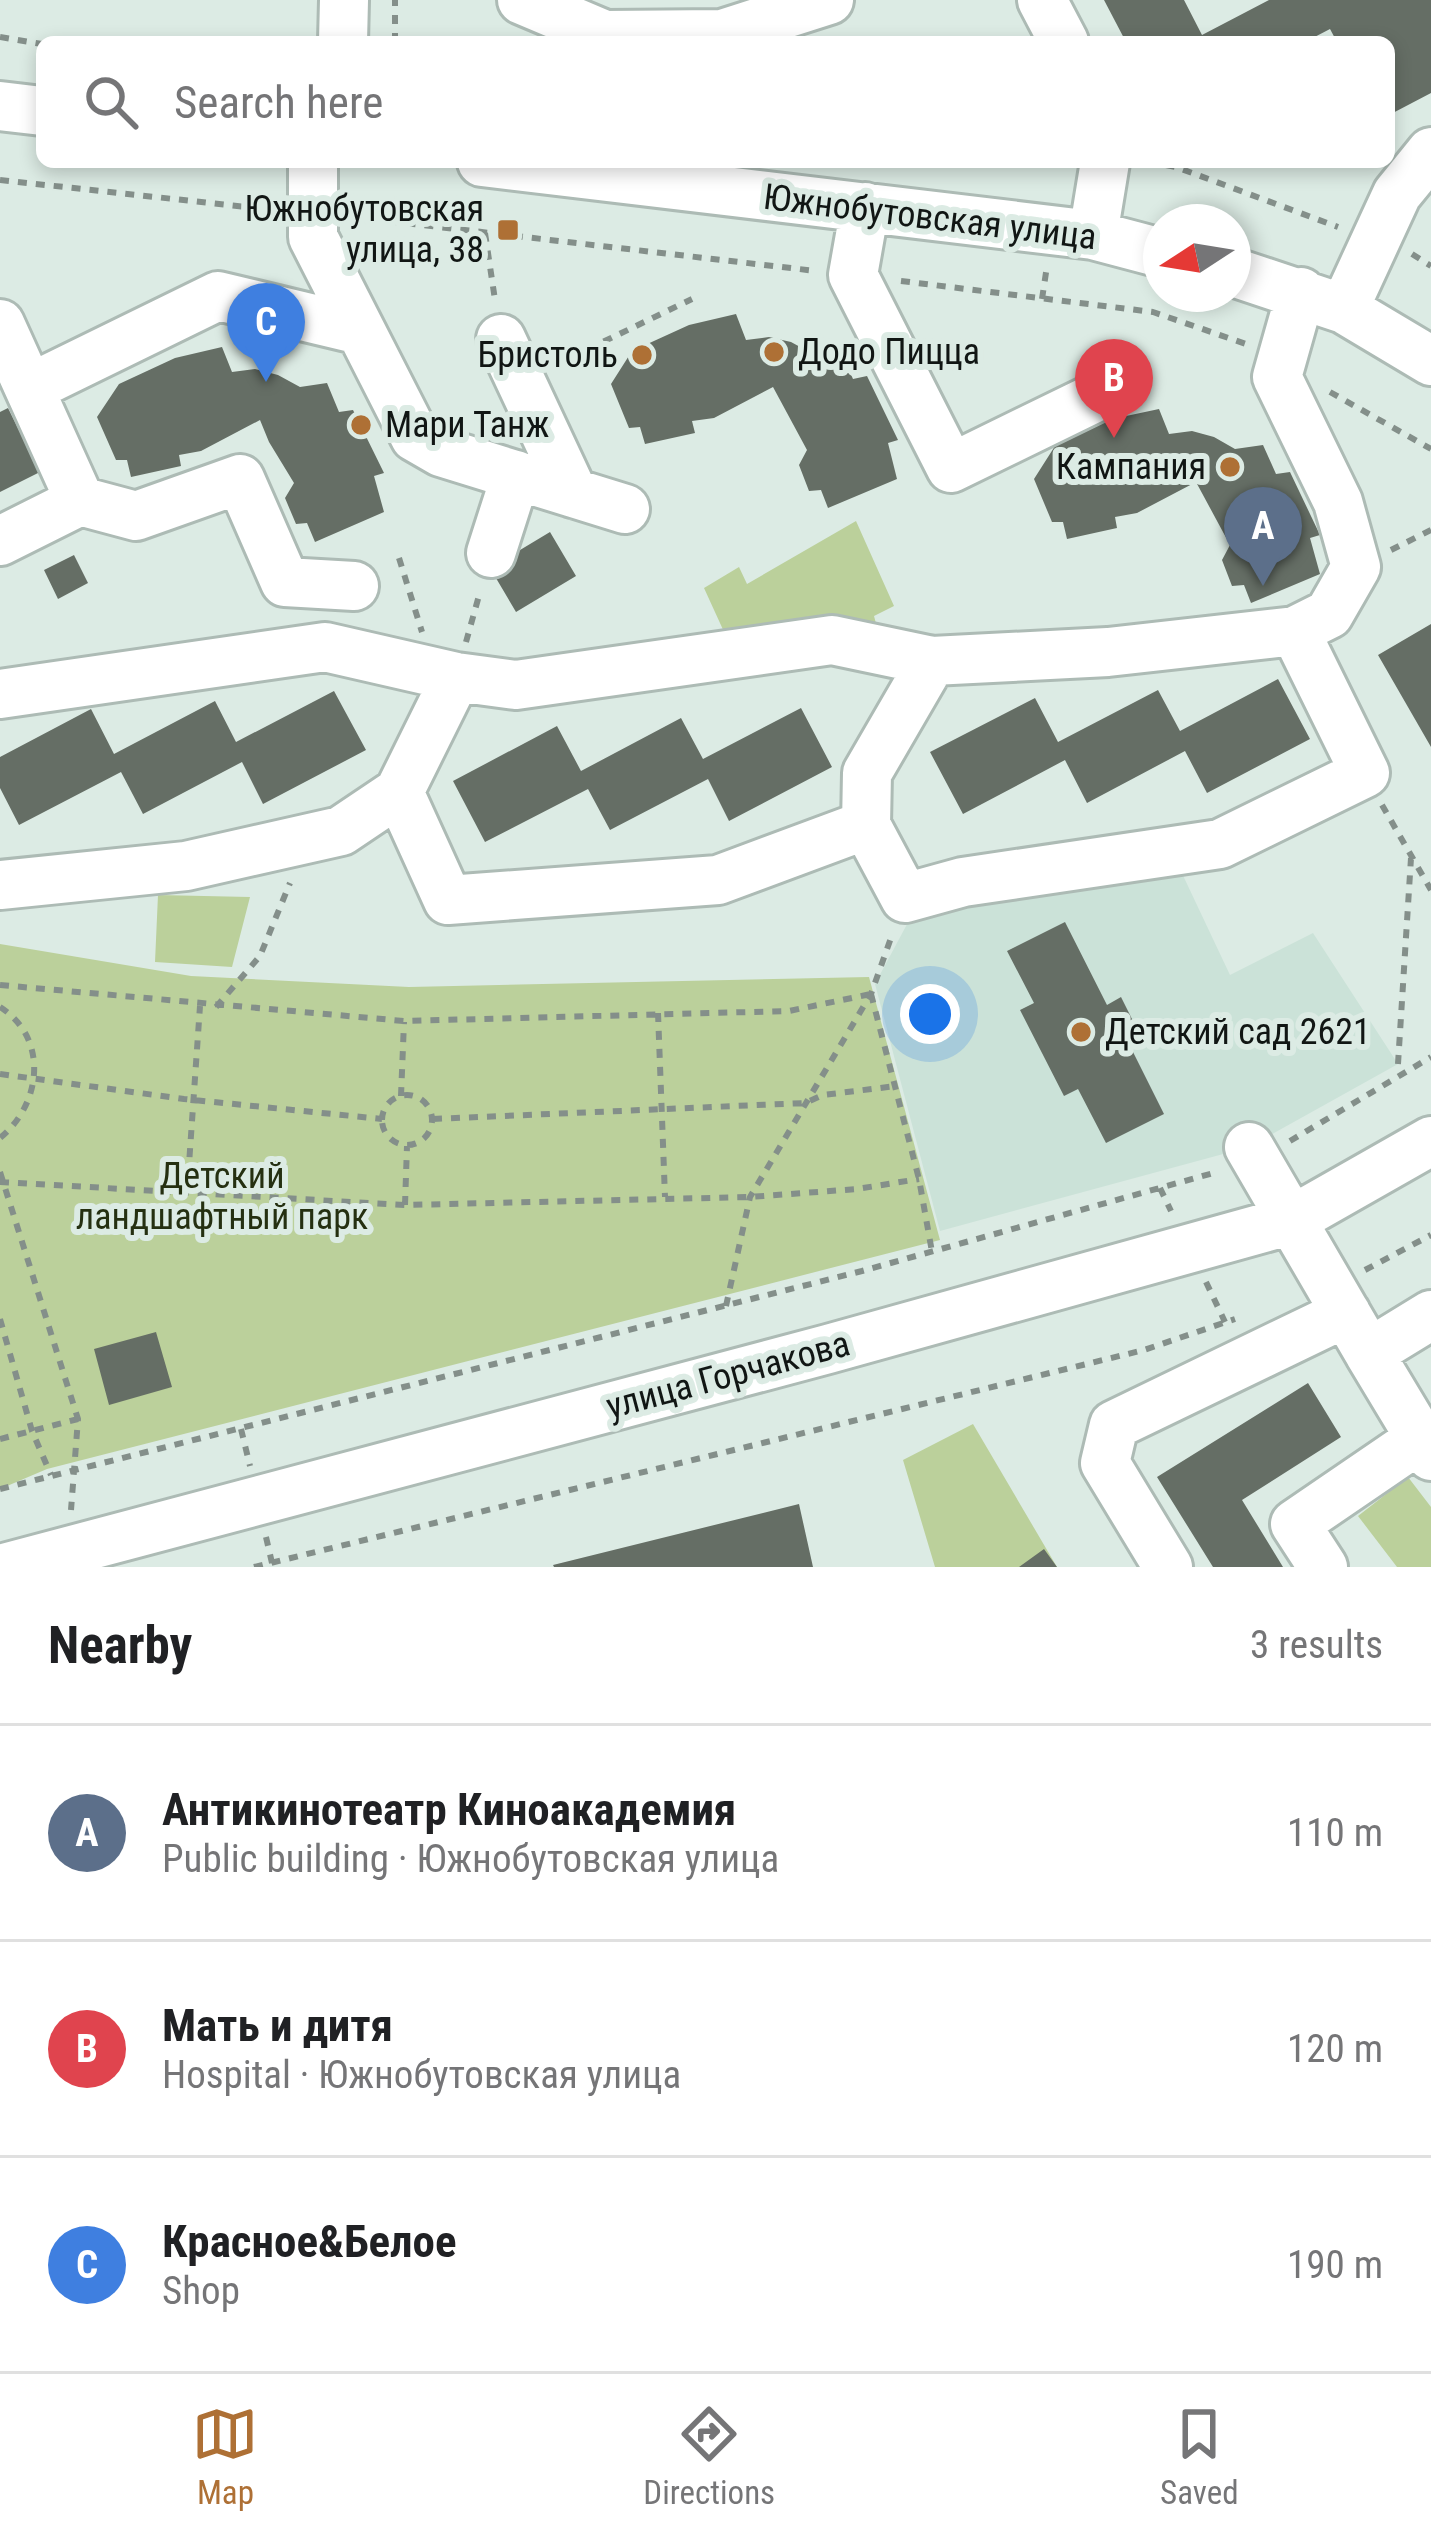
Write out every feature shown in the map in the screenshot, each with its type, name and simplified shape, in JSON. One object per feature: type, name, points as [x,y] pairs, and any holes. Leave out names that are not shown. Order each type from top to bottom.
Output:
[{"type":"street","points":[[343,36],[344,0]]},
{"type":"street","points":[[522,0],[605,35],[722,34],[829,0]]},
{"type":"street","points":[[1042,0],[1061,36]]},
{"type":"street","points":[[0,106],[36,110]]},
{"type":"street","points":[[0,694],[325,646],[516,685],[832,640],[932,661],[1108,652],[1295,631],[1328,614],[1356,567],[1338,502],[1276,377],[1282,357],[1322,301],[1376,237],[1387,178],[1431,152]]},
{"type":"street","points":[[313,168],[314,237],[415,437],[441,452],[625,509]]},
{"type":"street","name":"Южнобутовская улица","points":[[532,168],[1093,235],[1143,248]]},
{"type":"street","points":[[1093,235],[1104,168]]},
{"type":"street","points":[[865,208],[853,275],[952,468],[1118,386]]},
{"type":"street","points":[[1251,278],[1322,301],[1431,361]]},
{"type":"street","points":[[80,501],[12,360],[218,296],[360,330]]},
{"type":"street","points":[[511,360],[573,493]]},
{"type":"street","points":[[491,554],[516,475]]},
{"type":"street","points":[[0,541],[80,501],[136,517],[240,478],[285,582],[354,586]]},
{"type":"street","points":[[932,661],[867,773],[866,825],[905,898],[964,882],[1220,844],[1365,773],[1295,631]]},
{"type":"street","points":[[0,885],[186,866],[341,831],[399,792],[445,673]]},
{"type":"street","points":[[399,792],[448,900],[718,880],[866,825]]},
{"type":"street","name":"улица Горчакова","points":[[21,1565],[1292,1220],[1431,1141]]},
{"type":"street","points":[[1254,1154],[1425,1448],[1295,1524],[1323,1567]]},
{"type":"street","points":[[1168,1567],[1105,1463],[1114,1425],[1348,1318],[1431,1315]]},
{"type":"path","points":[[395,0],[395,36]]},
{"type":"path","points":[[0,37],[36,43]]},
{"type":"path","points":[[1179,168],[1336,227],[1376,237],[1431,266]]},
{"type":"path","points":[[0,180],[1154,312],[1282,357],[1320,386],[1431,449]]},
{"type":"path","points":[[484,233],[511,360],[692,299]]},
{"type":"path","points":[[445,673],[491,554]]},
{"type":"path","points":[[399,557],[445,673]]},
{"type":"path","points":[[1365,773],[1431,890]]},
{"type":"path","points":[[216,1007],[260,956],[308,838]]},
{"type":"path","points":[[1398,1064],[1412,858]]},
{"type":"path","points":[[726,1306],[750,1197],[871,994],[905,898]]},
{"type":"path","points":[[0,985],[404,1022],[789,1011],[871,994]]},
{"type":"path","points":[[871,994],[919,1179],[932,1252]]},
{"type":"path","points":[[0,1006],[27,1035],[36,1064],[26,1109],[0,1138]]},
{"type":"path","points":[[188,1193],[200,1006]]},
{"type":"path","points":[[658,1012],[665,1197]]},
{"type":"path","points":[[401,1096],[404,1022]]},
{"type":"path","points":[[0,1489],[932,1252],[1254,1154],[1431,1057]]},
{"type":"path","points":[[0,1074],[382,1119]]},
{"type":"path","points":[[433,1119],[805,1102],[823,1095],[896,1086]]},
{"type":"path","points":[[401,1096],[426,1103],[433,1119],[425,1138],[407,1146],[389,1138],[382,1119],[388,1105],[401,1096]]},
{"type":"path","points":[[405,1205],[407,1146]]},
{"type":"path","points":[[0,1172],[78,1419],[74,1469]]},
{"type":"path","points":[[2,1182],[405,1205],[750,1197],[857,1190],[919,1179]]},
{"type":"path","points":[[1348,1318],[1431,1235]]},
{"type":"path","points":[[254,1567],[1144,1350],[1246,1315]]},
{"type":"path","points":[[0,1318],[32,1431],[51,1474]]},
{"type":"path","points":[[0,1439],[78,1419]]},
{"type":"shaded area","points":[[1179,867],[1230,975],[1313,933],[1398,1064],[1249,1147],[940,1231],[875,984],[913,913]]},
{"type":"green space","points":[[856,521],[894,606],[874,616],[878,631],[725,634],[704,588],[739,567],[747,584]]},
{"type":"green space","points":[[158,895],[250,897],[232,967],[155,962]]},
{"type":"green space","name":"Детский ландшафтный парк","points":[[0,944],[191,976],[409,987],[869,977],[940,1240],[47,1469],[0,1489]]},
{"type":"green space","points":[[973,1424],[1057,1567],[935,1567],[903,1460]]},
{"type":"green space","points":[[1408,1477],[1431,1507],[1431,1567],[1397,1567],[1358,1516]]},
{"type":"building","points":[[1104,0],[1184,0],[1202,35],[1269,0],[1431,0],[1431,93],[1395,112],[1395,36],[1334,36],[1330,29],[1317,36],[1123,36]]},
{"type":"building","points":[[736,314],[746,340],[769,337],[813,354],[840,350],[853,379],[867,376],[898,440],[888,443],[897,479],[828,508],[821,490],[809,491],[799,465],[807,450],[773,387],[714,418],[692,421],[695,433],[645,444],[640,427],[629,428],[611,384],[632,351],[689,325]]},
{"type":"building","points":[[222,347],[232,372],[255,369],[300,387],[327,383],[339,412],[353,410],[384,473],[374,476],[384,512],[315,542],[307,523],[296,524],[285,498],[294,483],[260,420],[201,451],[179,455],[181,466],[131,477],[127,460],[116,460],[97,417],[119,384],[175,358]]},
{"type":"building","points":[[8,408],[40,472],[0,492],[0,412]]},
{"type":"building","points":[[1159,409],[1169,434],[1192,431],[1235,449],[1263,445],[1276,474],[1290,472],[1320,535],[1310,538],[1320,574],[1251,603],[1244,585],[1232,586],[1222,560],[1230,545],[1196,482],[1137,513],[1115,517],[1117,528],[1067,539],[1063,522],[1052,522],[1034,479],[1055,446],[1112,419]]},
{"type":"building","points":[[550,532],[576,576],[516,612],[490,568]]},
{"type":"building","points":[[74,555],[88,583],[58,599],[44,570]]},
{"type":"building","points":[[1431,624],[1431,747],[1378,655]]},
{"type":"building","points":[[1278,679],[1310,739],[1207,793],[1185,751],[1087,803],[1065,760],[963,814],[930,752],[1035,698],[1058,742],[1158,690],[1180,731]]},
{"type":"building","points":[[334,691],[366,750],[263,804],[242,762],[143,814],[121,772],[19,825],[0,788],[0,757],[91,709],[114,754],[215,701],[236,742]]},
{"type":"building","points":[[801,708],[832,767],[729,821],[708,779],[610,830],[588,789],[485,842],[453,781],[557,726],[581,771],[681,718],[703,759]]},
{"type":"building","name":"Детский сад 2621","points":[[1065,922],[1107,1005],[1121,997],[1137,1029],[1125,1036],[1164,1114],[1106,1143],[1078,1089],[1064,1096],[1020,1010],[1034,1003],[1007,951]]},
{"type":"building","points":[[156,1332],[172,1387],[109,1405],[94,1349]]},
{"type":"building","points":[[1308,1383],[1341,1437],[1242,1500],[1283,1567],[1213,1567],[1157,1477]]},
{"type":"building","points":[[799,1504],[813,1567],[553,1565]]},
{"type":"building","points":[[1044,1549],[1057,1567],[1019,1567]]},
{"type":"place","name":"Южнобутовская улица, 38","points":[[508,230]]},
{"type":"place","name":"Додо Пицца","points":[[774,352]]},
{"type":"place","name":"Бристоль","points":[[642,355]]},
{"type":"place","name":"Красное&Белое","points":[[266,382]]},
{"type":"place","name":"Мари Танж","points":[[361,425]]},
{"type":"place","name":"Мать и дитя","points":[[1114,438]]},
{"type":"place","name":"Кампания","points":[[1230,467]]},
{"type":"place","name":"Антикинотеатр Киноакадемия","points":[[1263,586]]},
{"type":"place","name":"Детский сад 2621","points":[[1081,1032]]}]
